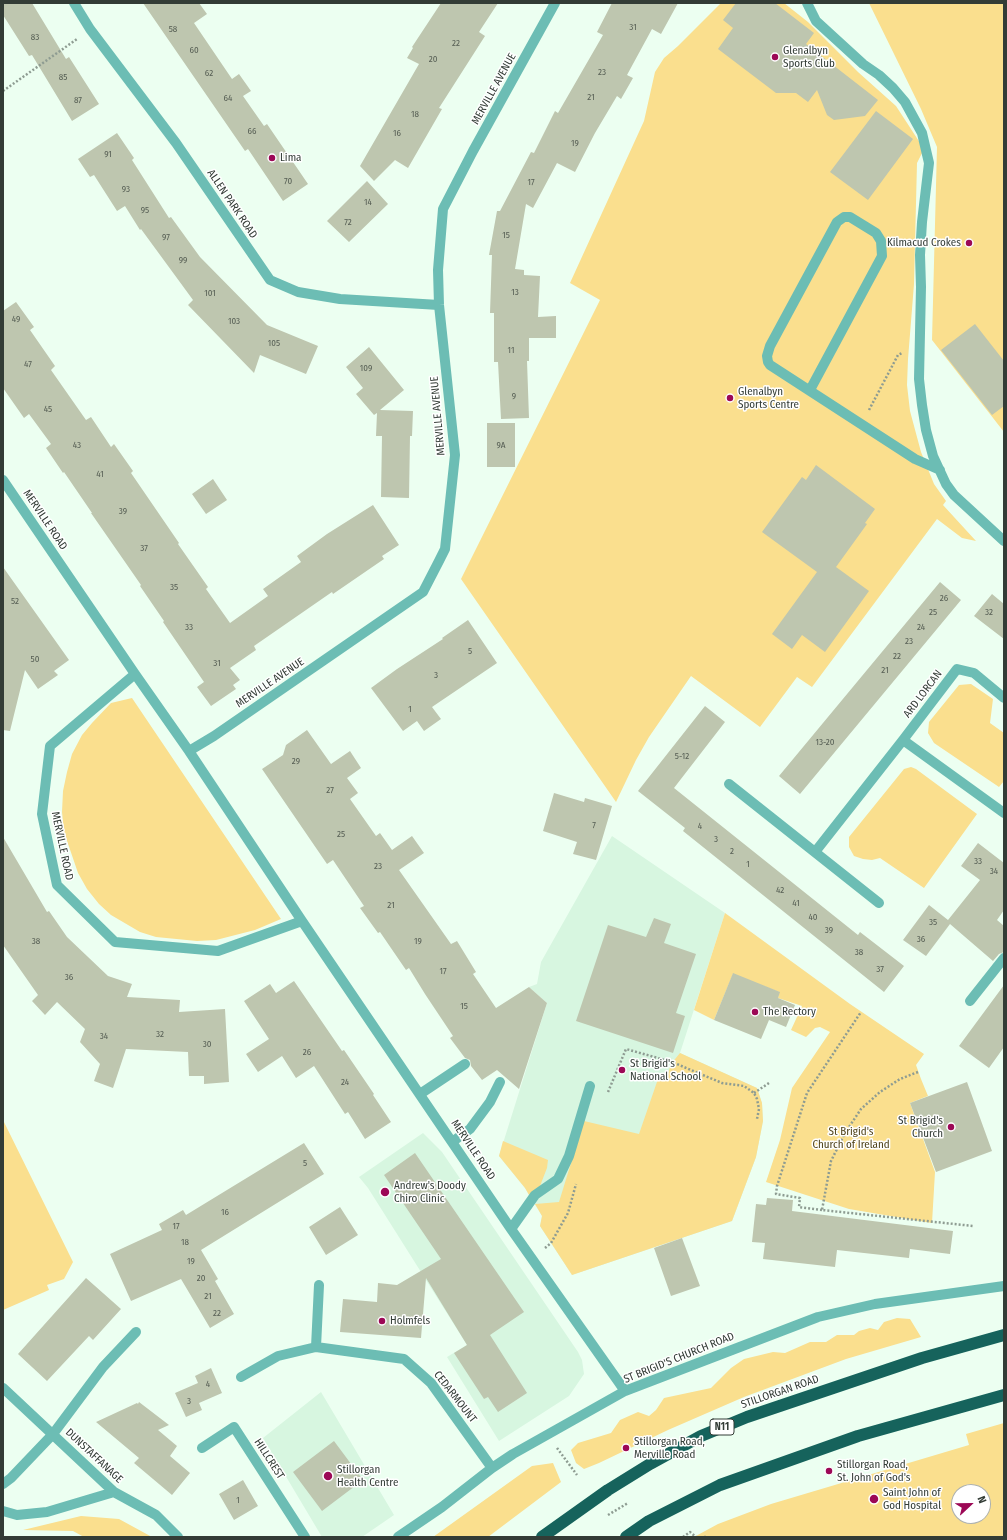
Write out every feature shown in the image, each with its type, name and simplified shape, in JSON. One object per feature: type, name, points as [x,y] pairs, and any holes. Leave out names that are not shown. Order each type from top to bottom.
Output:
[{"type":"highway","name":"STILLORGAN ROAD","points":[[542,1537],[608,1490],[650,1464],[702,1436],[747,1417],[915,1360],[1004,1335]]},
{"type":"highway","points":[[626,1537],[649,1521],[720,1485],[858,1436],[1004,1395]]},
{"type":"street","name":"ALLEN PARK ROAD","points":[[74,3],[90,29],[176,143],[270,280],[298,292],[340,299],[438,305]]},
{"type":"street","name":"MERVILLE AVENUE","points":[[189,751],[214,736],[423,592],[445,549],[455,455],[438,305],[438,270],[443,209],[473,151],[555,3]]},
{"type":"street","points":[[807,3],[816,21],[863,64],[879,75],[905,102],[915,119],[924,140],[930,163],[922,222],[919,379],[922,405],[934,456],[954,495],[1004,541]]},
{"type":"street","points":[[810,390],[882,256],[881,241],[876,234],[850,217],[844,217],[837,222],[770,346],[767,356],[768,362],[770,365],[915,459],[940,470]]},
{"type":"street","name":"MERVILLE ROAD","points":[[3,480],[189,751],[302,921],[511,1229],[626,1391]]},
{"type":"street","name":"ARD LORCAN","points":[[815,852],[957,669],[974,673],[1004,698]]},
{"type":"street","name":"MERVILLE ROAD","points":[[135,674],[50,746],[42,814],[57,885],[115,942],[218,951],[302,921]]},
{"type":"street","points":[[903,740],[1004,813]]},
{"type":"street","points":[[729,784],[879,903]]},
{"type":"street","points":[[970,1001],[1004,958]]},
{"type":"street","points":[[420,1094],[465,1064]]},
{"type":"street","points":[[452,1142],[470,1129],[490,1102],[500,1082]]},
{"type":"street","points":[[511,1229],[535,1195],[558,1179],[569,1156],[590,1086]]},
{"type":"street","points":[[316,1347],[319,1285]]},
{"type":"street","name":"ST BRIGID'S CHURCH ROAD","points":[[398,1537],[442,1507],[492,1468],[513,1454],[626,1391],[818,1317],[875,1304],[1004,1286]]},
{"type":"street","name":"DUNSTAFFANAGE","points":[[53,1434],[103,1367],[136,1332]]},
{"type":"street","name":"CEDARMOUNT","points":[[241,1377],[278,1356],[316,1347],[404,1359],[431,1382],[492,1468]]},
{"type":"street","name":"DUNSTAFFANAGE","points":[[3,1388],[114,1492],[156,1515],[178,1537]]},
{"type":"street","name":"HILLCREST","points":[[202,1448],[234,1426],[305,1537]]},
{"type":"street","points":[[3,1484],[11,1478],[53,1434]]},
{"type":"street","points":[[3,1511],[17,1515],[47,1512],[114,1492]]},
{"type":"path","points":[[3,91],[90,29]]},
{"type":"path","points":[[862,424],[898,355],[907,351],[920,352]]},
{"type":"path","points":[[861,1012],[807,1093],[777,1186],[776,1194],[800,1198],[799,1207],[973,1226]]},
{"type":"path","points":[[626,1049],[672,1062],[722,1082],[744,1086],[754,1093],[758,1099],[760,1109],[757,1119]]},
{"type":"path","points":[[822,1210],[831,1161],[861,1108],[880,1092],[900,1079],[918,1072]]},
{"type":"path","points":[[754,1093],[769,1083]]},
{"type":"path","points":[[547,1435],[577,1475]]},
{"type":"path","points":[[605,1516],[628,1503]]},
{"type":"path","points":[[683,1537],[690,1532],[696,1537]]},
{"type":"shaded area","name":"St Brigid's National School","points":[[612,836],[725,913],[680,1053],[757,1088],[762,1103],[763,1121],[756,1157],[732,1221],[572,1275],[540,1226],[542,1216],[525,1188],[499,1156],[547,1003],[529,987],[537,984],[541,962]]},
{"type":"shaded area","points":[[423,1133],[442,1152],[582,1360],[584,1374],[569,1396],[499,1441],[447,1357],[467,1345],[368,1188],[359,1177]]},
{"type":"shaded area","points":[[321,1392],[394,1515],[362,1537],[322,1537],[263,1438]]},
{"type":"green space","name":"Glenalbyn Sports Centre","points":[[721,3],[784,3],[808,22],[858,72],[896,106],[924,149],[917,163],[914,284],[907,385],[910,411],[921,452],[934,484],[946,501],[943,505],[976,541],[962,538],[937,519],[812,687],[797,677],[760,727],[691,676],[649,737],[616,802],[461,579],[600,300],[570,283],[644,121],[655,72],[664,58]]},
{"type":"green space","name":"Kilmacud Crokes","points":[[869,3],[1004,3],[1004,432],[932,340],[937,147],[921,109]]},
{"type":"green space","points":[[971,684],[993,699],[990,723],[1004,733],[1004,781],[999,787],[934,743],[928,733],[929,722],[959,685]]},
{"type":"green space","points":[[132,698],[281,919],[255,930],[216,940],[197,941],[156,937],[140,932],[111,915],[99,904],[87,889],[78,873],[64,832],[62,812],[63,791],[67,772],[72,754],[82,735],[92,723],[111,703]]},
{"type":"green space","points":[[911,767],[916,769],[977,814],[924,888],[880,858],[872,860],[854,856],[849,847],[849,837],[904,769]]},
{"type":"green space","name":"St Brigid's Church of Ireland","points":[[725,913],[850,1004],[924,1054],[916,1065],[928,1096],[910,1103],[935,1172],[932,1223],[849,1209],[766,1182],[780,1140],[792,1088],[830,1032],[820,1027],[815,1028],[806,1037],[791,1030],[802,1006],[778,998],[779,992],[733,974],[714,1020],[694,1010]]},
{"type":"green space","points":[[680,1053],[757,1088],[762,1103],[763,1121],[756,1157],[732,1221],[572,1275],[540,1226],[542,1216],[535,1204],[559,1202],[584,1121],[639,1134],[658,1079],[667,1077],[671,1064]]},
{"type":"green space","points":[[3,1120],[73,1262],[64,1279],[47,1285],[49,1290],[3,1310]]},
{"type":"green space","points":[[503,1141],[548,1160],[547,1168],[540,1186],[529,1195],[499,1156]]},
{"type":"green space","points":[[897,1318],[910,1319],[921,1337],[846,1359],[744,1397],[584,1469],[576,1463],[571,1450],[578,1443],[611,1433],[620,1420],[638,1412],[649,1416],[656,1410],[664,1398],[711,1388],[731,1368],[744,1359],[773,1352],[785,1353],[810,1342],[826,1342],[837,1335],[854,1335],[859,1331],[870,1328],[878,1330],[884,1322]]},
{"type":"green space","name":"Saint John of God Hospital","points":[[1004,1423],[1004,1537],[694,1537],[718,1524],[771,1504],[969,1445],[966,1434]]},
{"type":"green space","points":[[553,1463],[561,1482],[488,1537],[433,1537],[532,1466]]},
{"type":"green space","points":[[81,1516],[119,1519],[152,1537],[84,1537],[73,1531],[23,1530]]},
{"type":"building","points":[[3,3],[32,3],[66,59],[69,57],[99,104],[72,121],[32,55],[29,56],[3,15]]},
{"type":"building","points":[[143,3],[199,3],[207,14],[194,23],[232,79],[239,74],[251,91],[243,96],[264,126],[267,124],[308,184],[283,201],[248,149],[245,151]]},
{"type":"building","points":[[441,3],[498,3],[479,32],[485,36],[439,108],[442,109],[408,168],[395,160],[374,181],[360,166],[419,64],[407,58],[413,48],[412,47]]},
{"type":"building","points":[[612,3],[678,3],[661,34],[652,29],[627,75],[633,78],[621,99],[617,96],[595,133],[575,172],[557,163],[533,208],[526,204],[515,269],[524,270],[524,275],[540,276],[538,317],[556,316],[556,338],[529,338],[529,361],[527,361],[529,418],[501,419],[498,362],[494,362],[494,313],[490,313],[492,255],[489,255],[497,211],[500,211],[531,152],[534,153],[555,111],[558,113],[603,35],[597,32]]},
{"type":"building","name":"Glenalbyn Sports Club","points":[[736,3],[775,3],[814,33],[806,44],[878,100],[865,116],[834,120],[827,115],[817,90],[808,102],[796,93],[776,93],[718,49],[733,28],[723,20]]},
{"type":"building","points":[[876,111],[913,139],[868,200],[830,172]]},
{"type":"building","points":[[117,133],[134,158],[132,160],[169,218],[171,217],[200,257],[267,325],[318,346],[306,374],[260,355],[254,373],[188,305],[193,300],[141,229],[140,230],[125,206],[117,211],[94,175],[90,177],[78,159]]},
{"type":"building","points":[[367,181],[388,204],[349,242],[327,221]]},
{"type":"building","points":[[16,302],[34,327],[30,330],[55,366],[51,370],[86,420],[91,417],[111,447],[114,444],[133,471],[131,473],[208,587],[206,589],[230,623],[268,596],[263,589],[301,562],[297,556],[327,534],[373,505],[399,545],[382,556],[384,559],[333,594],[332,592],[254,646],[256,650],[230,668],[240,680],[233,685],[236,689],[211,706],[197,687],[204,682],[163,622],[164,621],[140,586],[141,585],[46,448],[51,444],[29,414],[24,418],[3,388],[3,311]]},
{"type":"building","points":[[975,324],[1004,361],[1004,406],[992,415],[941,350]]},
{"type":"building","points":[[369,347],[404,390],[380,410],[413,411],[412,436],[410,436],[409,498],[381,497],[382,436],[376,436],[377,413],[374,415],[356,394],[363,388],[346,367]]},
{"type":"building","points":[[487,423],[515,423],[515,467],[487,467]]},
{"type":"building","points":[[816,465],[875,509],[865,523],[867,524],[836,567],[869,591],[825,652],[802,635],[792,649],[772,634],[817,572],[762,532],[802,477],[806,480]]},
{"type":"building","points":[[213,479],[227,500],[206,514],[192,494]]},
{"type":"building","points":[[3,567],[69,660],[54,671],[58,675],[38,689],[25,670],[10,731],[3,730]]},
{"type":"building","points":[[940,582],[961,600],[800,794],[779,776]]},
{"type":"building","points":[[992,594],[1004,604],[1004,639],[974,616]]},
{"type":"building","points":[[468,620],[497,663],[432,707],[441,719],[424,731],[417,721],[403,731],[371,688],[443,639],[442,638]]},
{"type":"building","points":[[705,706],[725,722],[674,788],[858,935],[860,932],[904,966],[884,992],[683,831],[685,828],[638,791]]},
{"type":"building","points":[[307,730],[331,764],[350,751],[361,768],[347,778],[358,793],[350,799],[376,836],[380,833],[392,850],[412,836],[424,853],[399,870],[451,944],[457,941],[476,972],[473,974],[496,1008],[529,987],[547,1003],[519,1089],[497,1070],[482,1080],[471,1066],[470,1060],[465,1058],[450,1038],[453,1036],[409,968],[406,970],[380,932],[378,933],[360,908],[364,906],[333,860],[327,864],[262,769],[283,755],[286,745]]},
{"type":"building","points":[[554,793],[584,802],[585,798],[612,806],[596,860],[573,854],[577,842],[543,831]]},
{"type":"building","points":[[3,837],[47,912],[49,911],[67,937],[108,976],[132,984],[127,997],[180,1000],[179,1012],[225,1009],[229,1082],[204,1084],[204,1076],[189,1076],[188,1052],[126,1049],[113,1088],[94,1081],[100,1064],[80,1042],[85,1029],[57,1002],[45,1015],[32,1001],[38,995],[3,945]]},
{"type":"building","points":[[978,843],[1004,863],[1004,910],[997,920],[1004,926],[1004,952],[999,954],[993,961],[950,924],[926,956],[903,940],[929,905],[948,920],[980,880],[961,866]]},
{"type":"building","points":[[654,918],[671,924],[664,943],[696,954],[676,1013],[685,1016],[673,1053],[576,1021],[608,925],[646,937]]},
{"type":"building","name":"The Rectory","points":[[733,973],[780,992],[778,998],[795,1005],[786,1027],[769,1020],[761,1039],[714,1020]]},
{"type":"building","points":[[294,981],[342,1051],[344,1050],[391,1122],[365,1139],[348,1112],[345,1114],[314,1066],[296,1078],[282,1056],[258,1072],[246,1054],[269,1039],[244,1001],[270,984],[276,993]]},
{"type":"building","points":[[1004,985],[1004,1047],[989,1068],[959,1046]]},
{"type":"building","name":"St Brigid's Church","points":[[967,1082],[992,1151],[936,1172],[910,1103]]},
{"type":"building","points":[[304,1143],[324,1174],[201,1250],[218,1279],[215,1281],[234,1314],[210,1328],[181,1279],[131,1301],[110,1254],[162,1230],[159,1224],[183,1210],[186,1215]]},
{"type":"building","points":[[415,1153],[524,1312],[490,1335],[527,1393],[498,1412],[488,1397],[484,1399],[454,1353],[467,1345],[426,1278],[421,1338],[340,1332],[343,1299],[377,1302],[378,1283],[397,1285],[441,1259],[384,1175]]},
{"type":"building","points":[[767,1198],[793,1200],[792,1211],[953,1231],[950,1254],[910,1249],[909,1258],[837,1250],[835,1267],[763,1259],[765,1243],[752,1242],[756,1204],[766,1205]]},
{"type":"building","points":[[340,1207],[358,1235],[326,1255],[309,1227]]},
{"type":"building","points":[[682,1238],[700,1286],[671,1296],[654,1248]]},
{"type":"building","points":[[86,1278],[121,1309],[93,1340],[89,1336],[47,1381],[18,1354]]},
{"type":"building","points":[[211,1368],[222,1393],[199,1403],[202,1410],[186,1417],[175,1393],[198,1383],[195,1376]]},
{"type":"building","points":[[139,1402],[169,1425],[158,1430],[177,1446],[170,1456],[190,1473],[172,1495],[134,1463],[139,1458],[96,1422],[137,1403],[138,1404]]},
{"type":"building","name":"Stillorgan Health Centre","points":[[334,1441],[363,1480],[322,1511],[293,1472]]},
{"type":"building","points":[[243,1480],[258,1506],[234,1520],[219,1494]]},
{"type":"place","name":"Glenalbyn Sports Club","points":[[775,57]]},
{"type":"place","name":"Lima","points":[[272,158]]},
{"type":"place","name":"Kilmacud Crokes","points":[[969,243]]},
{"type":"place","name":"Glenalbyn Sports Centre","points":[[730,398]]},
{"type":"place","name":"The Rectory","points":[[755,1012]]},
{"type":"place","name":"St Brigid's National School","points":[[622,1070]]},
{"type":"place","name":"St Brigid's Church","points":[[951,1127]]},
{"type":"place","name":"Andrew's Doody Chiro Clinic","points":[[385,1192]]},
{"type":"place","name":"Holmfels","points":[[382,1321]]},
{"type":"place","name":"Stillorgan Road, Merville Road","points":[[626,1448]]},
{"type":"place","name":"Stillorgan Road, St. John of God's","points":[[829,1471]]},
{"type":"place","name":"Stillorgan Health Centre","points":[[328,1476]]},
{"type":"place","name":"Saint John of God Hospital","points":[[874,1499]]}]
